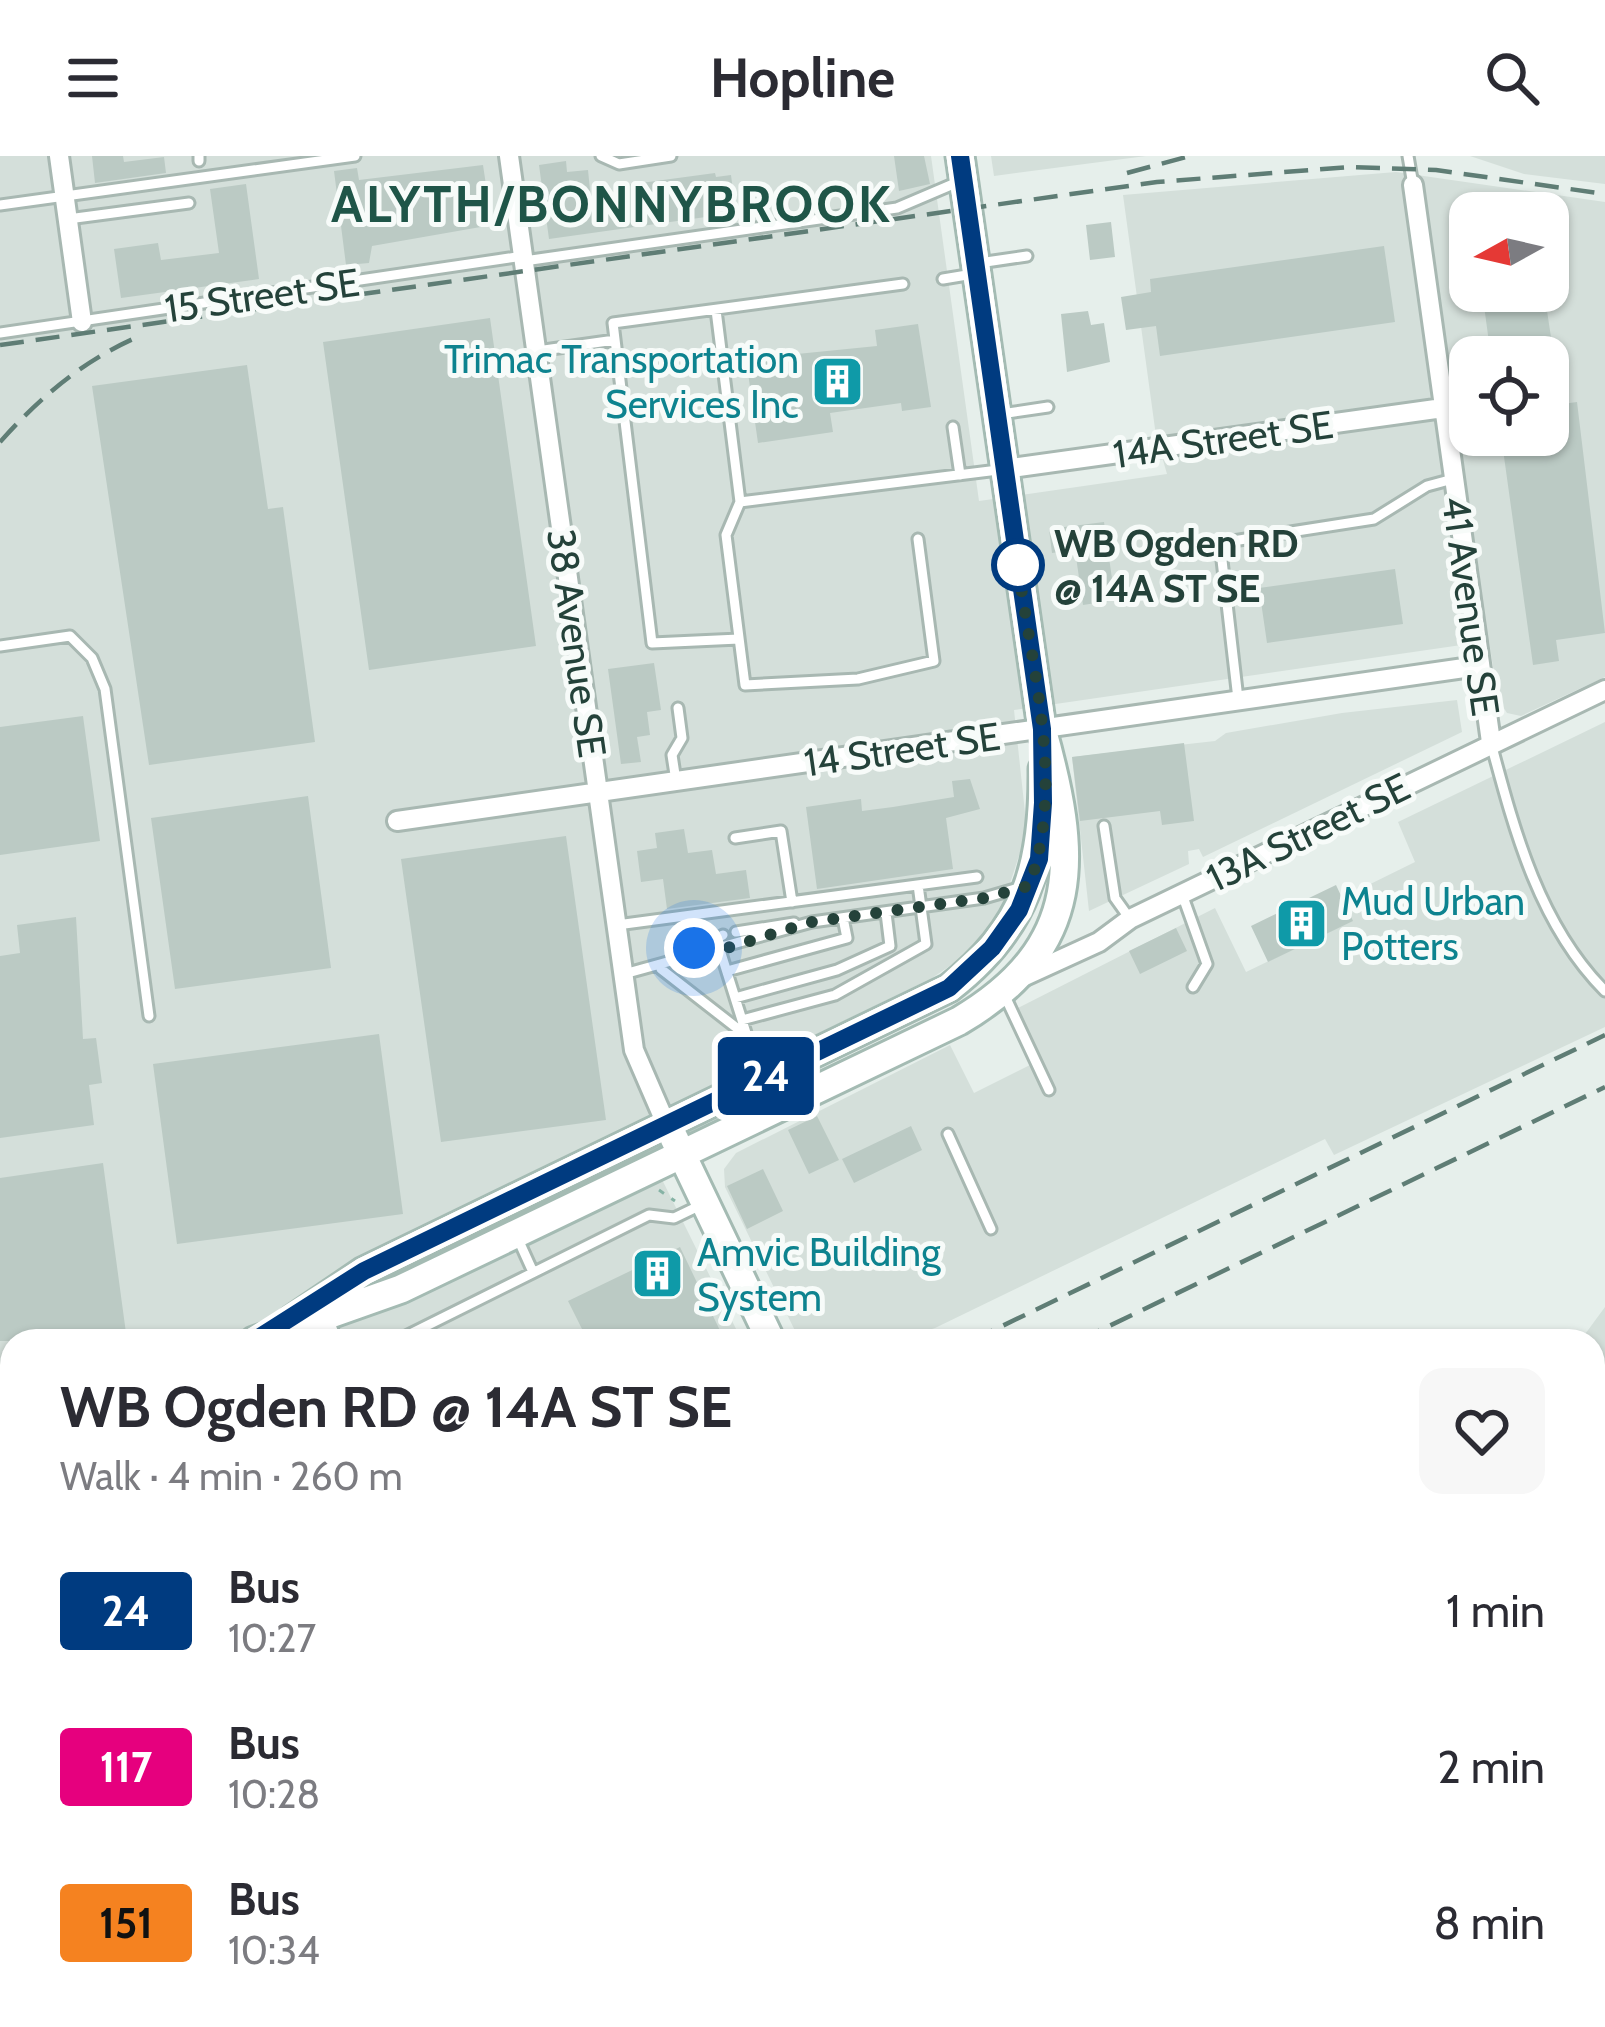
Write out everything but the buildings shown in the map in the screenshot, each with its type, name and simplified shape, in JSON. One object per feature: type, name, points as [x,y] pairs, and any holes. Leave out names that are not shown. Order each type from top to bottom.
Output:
[{"type":"street","points":[[59,156],[82,322]]},
{"type":"street","name":"38 Avenue SE","points":[[509,156],[634,1049],[666,1124]]},
{"type":"street","points":[[333,1329],[515,1234],[959,1021],[1009,986],[1059,908],[1068,861],[1064,808],[1042,729],[962,168]]},
{"type":"street","name":"41 Avenue SE","points":[[1413,185],[1491,742]]},
{"type":"street","name":"14A Street SE","points":[[1004,469],[1443,408]]},
{"type":"street","name":"14 Street SE","points":[[397,821],[1478,666]]},
{"type":"street","name":"13A Street SE","points":[[1009,986],[1099,942],[1130,919],[1605,690]]},
{"type":"street","points":[[276,1329],[364,1271],[949,988],[992,948],[1019,910],[1039,859],[1042,729]]},
{"type":"street","points":[[666,1124],[765,1329]]},
{"type":"lane","points":[[0,205],[355,156]]},
{"type":"lane","points":[[601,156],[619,164],[671,156]]},
{"type":"lane","points":[[1408,156],[1413,185]]},
{"type":"lane","name":"15 Street SE","points":[[0,333],[897,208],[962,168]]},
{"type":"lane","points":[[68,219],[189,203]]},
{"type":"lane","points":[[943,279],[1027,256]]},
{"type":"lane","points":[[739,639],[652,643],[613,323],[903,284]]},
{"type":"lane","points":[[716,310],[740,502],[726,535],[745,686],[858,679],[934,661],[918,539]]},
{"type":"lane","points":[[536,351],[615,340]]},
{"type":"lane","points":[[996,415],[1048,407]]},
{"type":"lane","points":[[953,427],[960,475]]},
{"type":"lane","points":[[740,502],[1004,469]]},
{"type":"lane","points":[[1238,701],[1220,543],[1374,519],[1427,486],[1453,479]]},
{"type":"lane","points":[[0,646],[70,636],[92,658],[105,688],[149,1016]]},
{"type":"lane","points":[[676,781],[672,755],[682,738],[678,708]]},
{"type":"lane","points":[[1491,742],[1515,836],[1548,910],[1605,991]]},
{"type":"lane","points":[[1104,826],[1115,898],[1130,919]]},
{"type":"lane","points":[[735,838],[781,831],[792,902]]},
{"type":"lane","points":[[617,926],[976,878]]},
{"type":"lane","points":[[742,1020],[835,995],[926,944],[918,885]]},
{"type":"lane","points":[[736,932],[921,908],[1029,886]]},
{"type":"lane","points":[[1182,894],[1207,964],[1193,987]]},
{"type":"lane","points":[[809,900],[812,922]]},
{"type":"lane","points":[[735,998],[837,970],[890,946],[886,913]]},
{"type":"lane","points":[[686,916],[696,952]]},
{"type":"lane","points":[[727,971],[847,938],[843,918]]},
{"type":"lane","points":[[696,952],[720,950],[812,922]]},
{"type":"lane","points":[[624,974],[675,964],[724,935]]},
{"type":"lane","points":[[720,950],[747,1036],[767,1076]]},
{"type":"lane","points":[[660,968],[747,1036]]},
{"type":"lane","points":[[1009,986],[1049,1090]]},
{"type":"lane","points":[[948,1134],[992,1229]]},
{"type":"lane","points":[[420,1329],[649,1214],[674,1218],[706,1203]]},
{"type":"lane","points":[[515,1234],[533,1272]]},
{"type":"shaded area","points":[[0,156],[931,156],[979,501],[1167,474],[1156,436],[1123,195],[1396,172],[1535,192],[1449,192],[1449,312],[1569,312],[1569,197],[1605,202],[1605,677],[1521,716],[1507,713],[1498,699],[1489,641],[1014,710],[1027,831],[1001,911],[963,957],[932,978],[634,1123],[736,1329],[0,1329]]},
{"type":"shaded area","points":[[991,156],[1146,156],[994,176]]},
{"type":"shaded area","points":[[1470,156],[1605,156],[1605,184],[1524,174]]},
{"type":"shaded area","points":[[1457,700],[1462,732],[1203,857],[1199,849],[1188,851],[1189,864],[1089,911],[1072,757],[1215,741],[1226,733],[1342,713]]},
{"type":"shaded area","points":[[1605,722],[1605,1027],[1334,1155],[1325,1139],[935,1328],[794,1329],[725,1187],[724,1169],[736,1153],[950,1045],[974,1093],[1030,1065],[1006,1014],[1215,908],[1246,972],[1352,921],[1342,898],[1415,862],[1398,822]]},
{"type":"shaded area","points":[[1605,1307],[1605,1329],[1589,1329]]},
{"type":"railway","points":[[1127,173],[1190,156]]},
{"type":"railway","points":[[0,345],[1157,182],[1350,167],[1436,170],[1605,194]]},
{"type":"railway","points":[[0,442],[65,380],[142,335]]},
{"type":"railway","points":[[996,1329],[1605,1035]]},
{"type":"railway","points":[[1103,1329],[1605,1087]]},
{"type":"bus line","name":"24","points":[[279,1329],[364,1271],[949,988],[992,948],[1019,910],[1039,859],[1042,729],[960,156]]},
{"type":"place","name":"Trimac Transportation Services Inc","points":[[838,381]]},
{"type":"place","name":"WB Ogden RD @ 14A ST SE","points":[[1018,565]]},
{"type":"place","name":"Mud Urban Potters","points":[[1302,923]]},
{"type":"place","name":"Amvic Building System","points":[[658,1274]]},
{"type":"district","name":"ALYTH/BONNYBROOK","points":[[612,204]]},
{"type":"route","points":[[694,948],[697,957],[812,922],[984,898],[1029,886],[1039,859],[1042,729],[1018,565]]}]
